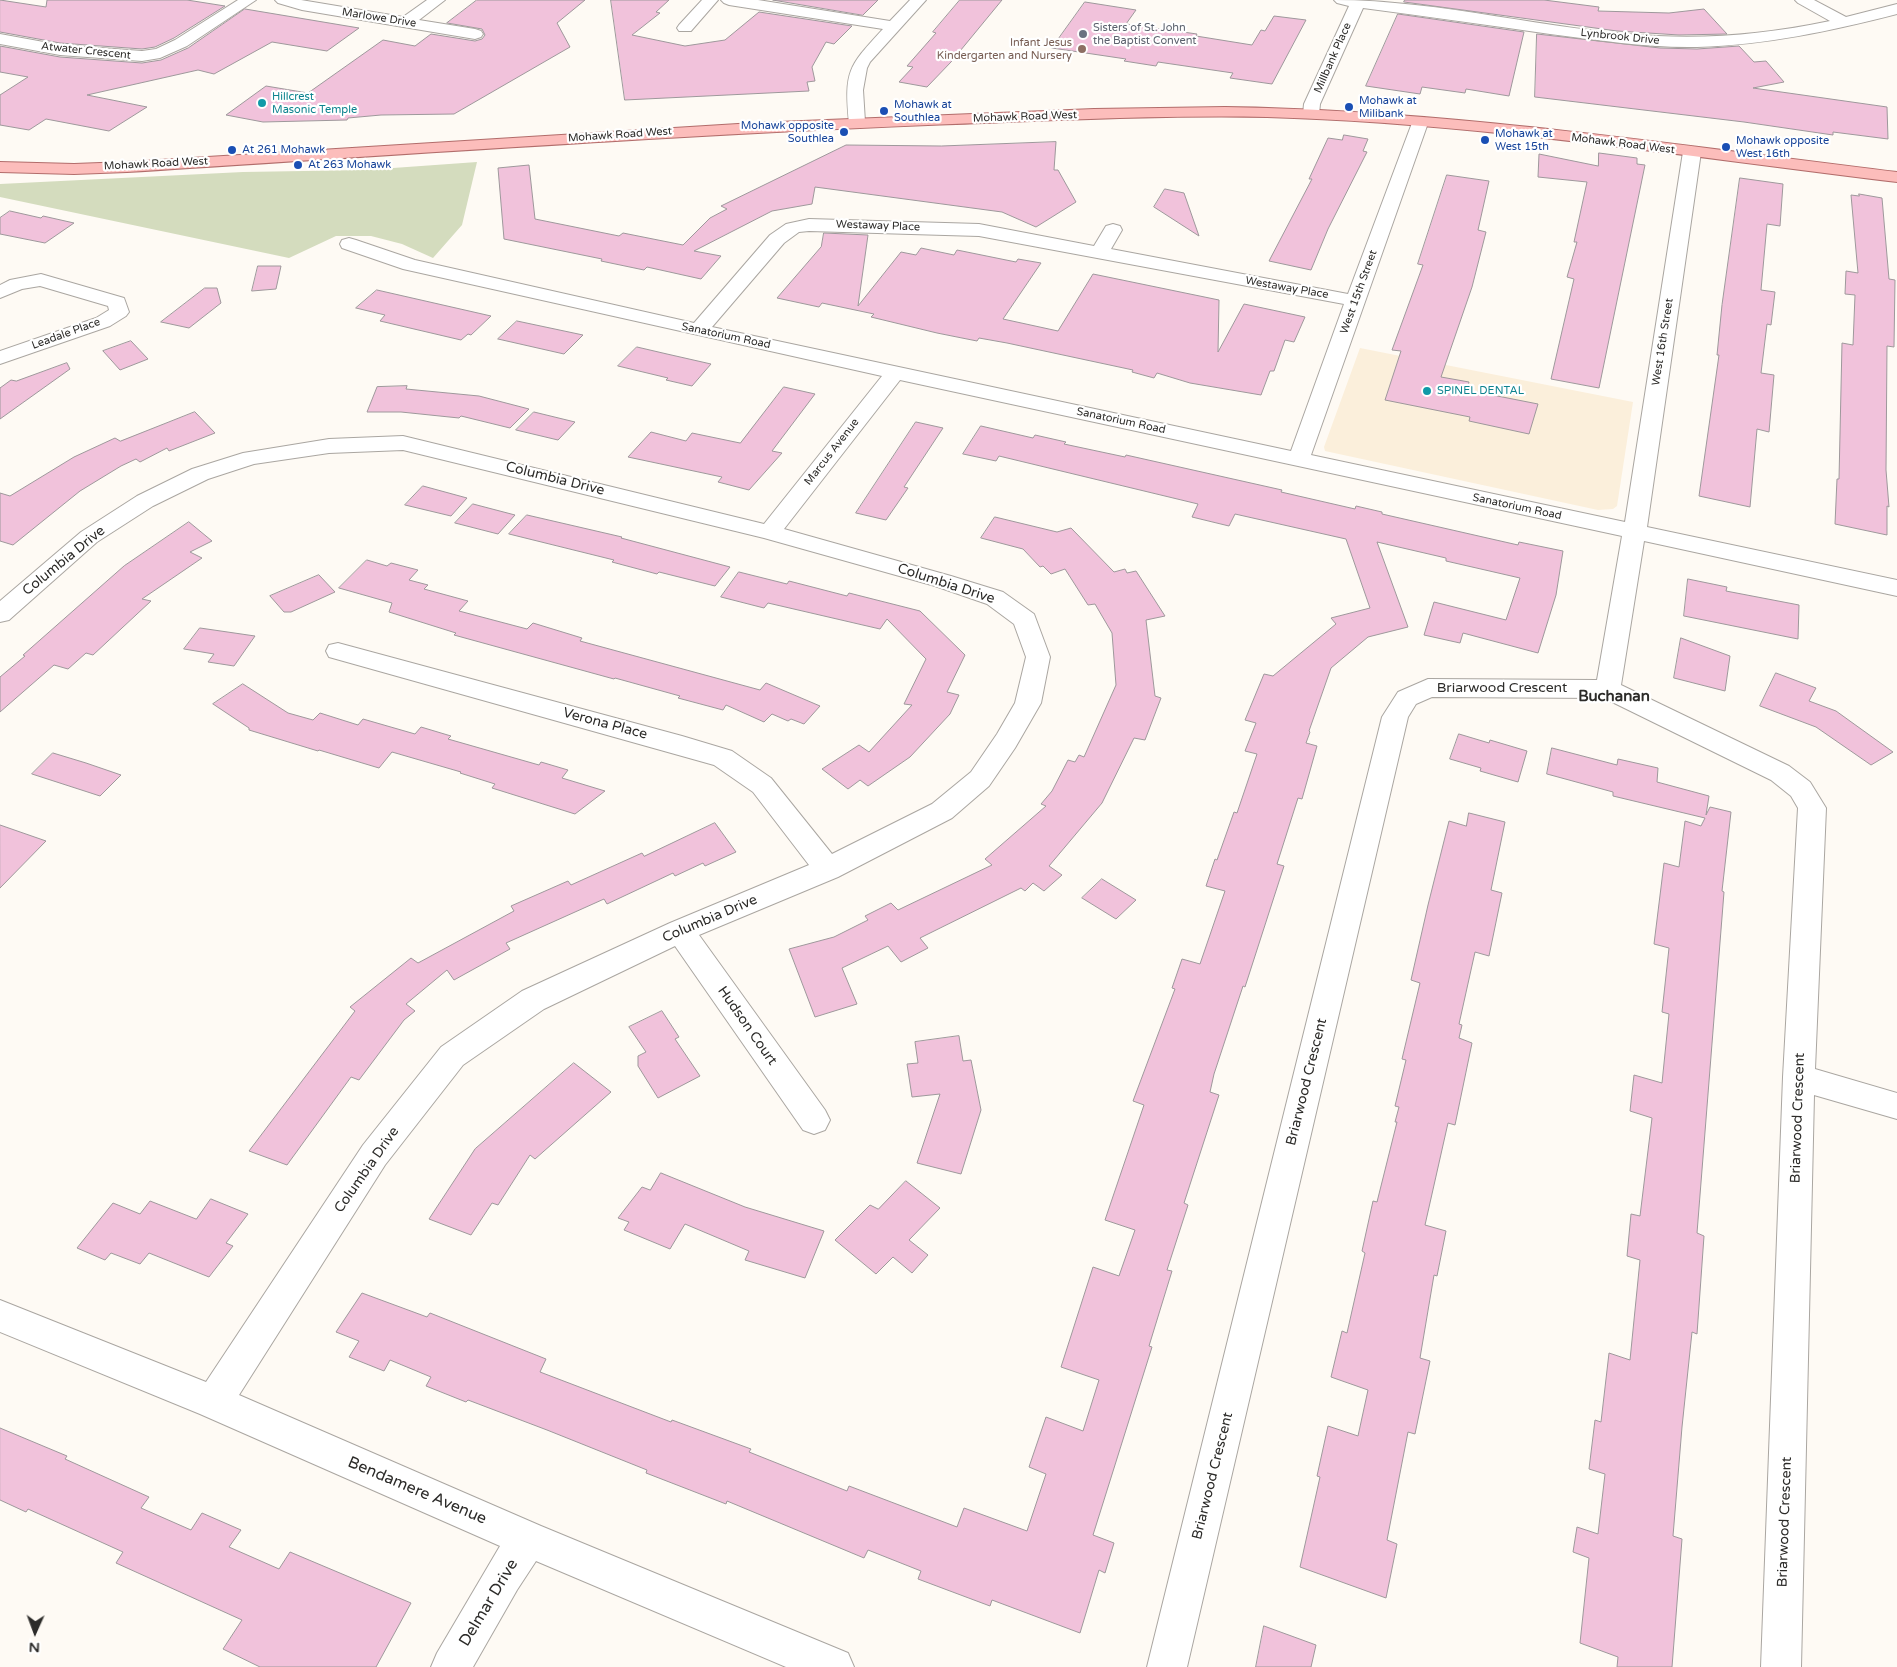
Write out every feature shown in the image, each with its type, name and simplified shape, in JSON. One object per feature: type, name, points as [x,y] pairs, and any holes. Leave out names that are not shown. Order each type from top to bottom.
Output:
[{"type":"main road","name":"Mohawk Road West","points":[[0,167],[74,169],[127,167],[679,131],[857,122],[1192,112],[1311,114],[1531,133],[1897,177]]},
{"type":"street","name":"Atwater Crescent","points":[[0,40],[60,50],[142,56],[160,53],[181,43],[248,0]]},
{"type":"street","name":"Marlowe Drive","points":[[283,0],[302,5],[475,34]]},
{"type":"street","points":[[406,22],[437,0]]},
{"type":"street","points":[[685,28],[710,0]]},
{"type":"street","points":[[729,0],[894,26]]},
{"type":"street","points":[[857,122],[854,81],[856,71],[863,60],[918,0]]},
{"type":"street","points":[[1803,0],[1845,23]]},
{"type":"street","name":"Lynbrook Drive","points":[[1350,1],[1584,34],[1661,41],[1729,41],[1802,32],[1897,9]]},
{"type":"street","name":"Millbank Place","points":[[1311,114],[1312,104],[1350,1]]},
{"type":"street","name":"West 15th Street","points":[[1299,460],[1420,123]]},
{"type":"street","name":"West 16th Street","points":[[1634,532],[1692,152]]},
{"type":"street","name":"Westaway Place","points":[[699,330],[778,239],[793,228],[809,225],[979,230],[1356,301]]},
{"type":"street","points":[[1099,254],[1113,230]]},
{"type":"street","name":"Sanatorium Road","points":[[349,244],[410,265],[699,330],[1897,588]]},
{"type":"street","name":"Leadale Place","points":[[0,292],[16,284],[41,280],[117,302],[119,312],[103,322],[0,358]]},
{"type":"street","name":"Marcus Avenue","points":[[770,532],[896,371]]},
{"type":"street","name":"Columbia Drive","points":[[0,614],[89,537],[145,501],[200,474],[251,458],[329,446],[403,443],[770,532],[943,581],[995,598],[1025,620],[1038,657],[1028,702],[1006,742],[980,780],[942,811],[828,869],[680,931],[533,1000],[452,1056],[374,1155],[243,1359],[213,1402]]},
{"type":"street","points":[[1608,689],[1634,532]]},
{"type":"street","name":"Verona Place","points":[[338,651],[682,745],[723,758],[762,786],[828,869]]},
{"type":"street","name":"Briarwood Crescent","points":[[1167,1667],[1395,717],[1407,698],[1428,688],[1608,689],[1780,773],[1801,789],[1812,808],[1798,1077],[1781,1667]]},
{"type":"street","name":"Hudson Court","points":[[680,931],[814,1120]]},
{"type":"street","points":[[1798,1077],[1897,1106]]},
{"type":"street","name":"Bendamere Avenue","points":[[0,1316],[213,1402],[528,1539],[834,1667]]},
{"type":"street","name":"Delmar Drive","points":[[451,1667],[499,1582],[528,1539]]},
{"type":"shaded area","points":[[1360,348],[1633,402],[1617,506],[1613,509],[1598,510],[1325,451],[1324,447]]},
{"type":"green space","points":[[477,162],[462,225],[433,258],[402,244],[371,236],[336,236],[289,258],[0,197],[0,184],[243,172],[365,170]]},
{"type":"building","points":[[0,0],[46,7],[47,0],[187,0],[225,6],[174,38],[155,47],[142,49],[60,43],[0,32]]},
{"type":"building","points":[[477,0],[585,0],[557,23],[570,47],[454,114],[381,115],[348,118],[347,120],[263,122],[226,115],[266,86],[308,93],[383,40],[415,46],[431,34],[475,41],[482,39],[485,35],[482,29],[447,23]]},
{"type":"building","points":[[611,0],[669,0],[656,12],[660,13],[632,35],[685,46],[725,40],[759,12],[852,26],[834,44],[826,42],[812,67],[815,81],[807,82],[809,91],[625,100]]},
{"type":"building","points":[[773,0],[878,0],[863,15]]},
{"type":"building","points":[[960,0],[1002,0],[951,62],[927,87],[899,82],[913,67],[907,66],[936,33],[933,32]]},
{"type":"building","points":[[1405,0],[1544,0],[1599,7],[1598,11],[1669,13],[1704,9],[1727,34],[1679,35],[1617,31],[1404,2]]},
{"type":"building","points":[[1085,2],[1136,10],[1126,24],[1197,34],[1196,36],[1252,45],[1261,30],[1265,31],[1274,16],[1306,20],[1272,84],[1230,78],[1233,73],[1158,62],[1156,66],[1124,61],[1126,59],[1052,48]]},
{"type":"building","points":[[245,9],[359,28],[327,51],[272,42],[214,74],[198,70],[87,95],[147,107],[109,131],[46,119],[29,130],[0,125],[0,95],[28,77],[0,72],[0,46],[60,57],[142,63],[161,60],[188,48]]},
{"type":"building","points":[[1398,14],[1524,32],[1509,96],[1466,89],[1465,93],[1422,87],[1420,94],[1366,86]]},
{"type":"building","points":[[1537,34],[1660,48],[1697,49],[1739,46],[1754,62],[1766,61],[1784,82],[1753,88],[1887,107],[1888,139],[1833,132],[1833,135],[1744,122],[1535,97]]},
{"type":"building","points":[[1344,135],[1368,139],[1363,151],[1367,152],[1328,229],[1311,270],[1269,261],[1312,179],[1309,179],[1328,138],[1342,140]]},
{"type":"building","points":[[1056,142],[1054,170],[1058,170],[1076,202],[1036,227],[1002,212],[815,187],[812,204],[772,211],[694,251],[721,256],[701,279],[647,267],[644,270],[601,261],[602,259],[504,239],[498,168],[529,165],[535,219],[619,236],[623,233],[683,245],[710,218],[727,209],[721,206],[846,145],[941,146]]},
{"type":"building","points":[[1599,153],[1637,158],[1637,164],[1645,165],[1599,388],[1551,379],[1574,279],[1567,277],[1577,242],[1574,242],[1587,182],[1538,177],[1539,154],[1598,166]]},
{"type":"building","points":[[1447,175],[1489,181],[1478,230],[1486,232],[1472,287],[1441,377],[1469,382],[1467,390],[1538,404],[1529,434],[1469,421],[1470,417],[1385,400],[1401,351],[1392,350],[1423,265],[1418,264]]},
{"type":"building","points":[[1740,178],[1783,184],[1780,226],[1767,224],[1761,290],[1775,292],[1771,325],[1767,324],[1761,373],[1774,375],[1769,432],[1757,429],[1750,507],[1699,496],[1719,355],[1717,355],[1722,305]]},
{"type":"building","points":[[1165,189],[1184,193],[1199,236],[1154,207]]},
{"type":"building","points":[[1859,194],[1882,198],[1889,279],[1895,280],[1894,347],[1887,346],[1886,470],[1889,507],[1887,506],[1887,535],[1835,524],[1837,479],[1839,479],[1842,343],[1853,345],[1855,295],[1845,294],[1846,271],[1858,273],[1851,195],[1859,196]]},
{"type":"building","points":[[10,211],[74,223],[45,243],[0,234],[0,218]]},
{"type":"building","points":[[824,233],[868,235],[858,306],[901,252],[916,255],[921,248],[954,255],[957,250],[1016,262],[1018,259],[1041,263],[1003,319],[1058,331],[1093,274],[1219,300],[1218,352],[1244,304],[1305,317],[1294,342],[1285,340],[1274,371],[1270,371],[1261,395],[1190,383],[1157,373],[1154,378],[1132,372],[1133,370],[1007,343],[979,338],[977,341],[937,333],[871,317],[874,314],[822,303],[819,307],[777,298],[821,247]]},
{"type":"building","points":[[258,266],[281,266],[276,289],[252,291]]},
{"type":"building","points":[[205,288],[217,288],[221,303],[189,328],[161,322]]},
{"type":"building","points":[[377,290],[491,316],[471,335],[468,334],[461,340],[380,321],[385,315],[356,308]]},
{"type":"building","points":[[517,321],[583,335],[564,354],[498,339]]},
{"type":"building","points":[[131,341],[148,359],[120,370],[103,351]]},
{"type":"building","points":[[637,347],[711,364],[692,386],[618,366]]},
{"type":"building","points":[[67,363],[70,369],[0,419],[0,388],[11,380],[16,381]]},
{"type":"building","points":[[407,386],[406,389],[479,396],[529,409],[510,428],[461,416],[459,418],[401,412],[367,412],[377,387]]},
{"type":"building","points":[[784,387],[815,394],[772,451],[782,453],[749,490],[718,482],[722,477],[628,457],[651,432],[686,441],[692,433],[740,443]]},
{"type":"building","points":[[195,412],[215,433],[169,451],[167,448],[140,462],[136,459],[121,466],[80,491],[13,545],[0,541],[0,493],[10,496],[74,457],[115,438],[120,441]]},
{"type":"building","points":[[534,412],[575,422],[558,440],[516,430]]},
{"type":"building","points":[[916,422],[943,428],[904,487],[908,488],[886,520],[856,513]]},
{"type":"building","points":[[981,426],[1033,438],[1035,435],[1066,442],[1064,444],[1125,457],[1126,455],[1282,490],[1281,492],[1355,509],[1356,506],[1382,512],[1382,514],[1518,545],[1519,542],[1563,551],[1556,595],[1538,653],[1463,633],[1460,643],[1424,635],[1434,602],[1506,620],[1520,578],[1446,561],[1446,558],[1377,542],[1408,627],[1368,637],[1331,668],[1309,731],[1306,743],[1317,746],[1302,799],[1298,798],[1277,864],[1284,866],[1245,987],[1243,986],[1214,1074],[1210,1092],[1219,1095],[1184,1203],[1188,1205],[1167,1270],[1172,1271],[1149,1346],[1152,1347],[1093,1535],[1114,1543],[1105,1573],[1099,1570],[1080,1633],[992,1600],[990,1606],[918,1579],[921,1571],[868,1550],[864,1558],[727,1501],[726,1504],[646,1473],[647,1470],[547,1430],[468,1400],[466,1402],[426,1386],[431,1377],[390,1360],[384,1371],[349,1357],[359,1341],[336,1332],[362,1293],[427,1317],[430,1313],[546,1359],[540,1372],[671,1422],[672,1420],[751,1449],[749,1452],[847,1491],[849,1486],[957,1527],[964,1508],[1027,1531],[1046,1474],[1029,1467],[1046,1417],[1083,1431],[1099,1380],[1061,1367],[1093,1267],[1119,1276],[1135,1230],[1105,1220],[1144,1105],[1133,1101],[1175,989],[1172,988],[1182,959],[1200,964],[1225,891],[1206,886],[1234,812],[1237,813],[1257,754],[1245,751],[1256,723],[1245,720],[1264,674],[1273,676],[1336,624],[1331,618],[1370,608],[1346,539],[1235,514],[1229,526],[1192,517],[1198,504],[999,456],[996,461],[963,454]]},
{"type":"building","points":[[423,486],[467,498],[451,516],[405,505]]},
{"type":"building","points":[[473,504],[515,515],[498,534],[455,523]]},
{"type":"building","points":[[527,515],[622,537],[730,567],[715,586],[659,572],[657,574],[612,562],[614,560],[509,534]]},
{"type":"building","points":[[995,517],[1057,532],[1071,528],[1114,572],[1125,569],[1127,573],[1136,571],[1165,616],[1146,620],[1155,696],[1161,698],[1145,740],[1134,738],[1102,803],[1049,866],[1062,875],[1044,891],[1033,883],[1025,891],[1021,888],[920,938],[928,948],[901,962],[888,946],[842,968],[857,1004],[815,1017],[789,949],[834,937],[868,920],[865,916],[891,903],[898,910],[992,865],[985,859],[1046,806],[1041,804],[1052,791],[1068,760],[1075,762],[1079,755],[1084,757],[1116,685],[1112,633],[1095,604],[1088,605],[1065,569],[1051,574],[1043,566],[1040,567],[1023,549],[981,538]]},
{"type":"building","points":[[189,522],[212,541],[190,552],[202,558],[142,599],[151,601],[93,655],[86,653],[68,669],[54,665],[0,712],[0,677],[124,566]]},
{"type":"building","points":[[367,560],[387,566],[391,563],[418,570],[409,580],[428,585],[424,589],[468,601],[459,611],[527,629],[533,623],[582,638],[580,641],[760,690],[766,683],[820,706],[804,724],[791,719],[788,721],[772,714],[764,722],[726,705],[723,710],[678,698],[680,696],[454,635],[456,633],[389,612],[392,603],[339,588]]},
{"type":"building","points":[[739,572],[787,584],[789,581],[847,596],[849,593],[920,611],[965,655],[947,692],[959,695],[950,714],[910,757],[868,786],[860,780],[848,789],[822,769],[859,745],[869,752],[912,705],[904,704],[926,659],[887,619],[880,629],[768,603],[764,608],[721,597]]},
{"type":"building","points":[[319,575],[335,592],[291,612],[284,612],[270,596]]},
{"type":"building","points":[[1688,579],[1727,587],[1726,591],[1799,605],[1798,639],[1684,616]]},
{"type":"building","points":[[200,628],[255,636],[234,666],[208,662],[214,654],[184,649]]},
{"type":"building","points":[[1681,638],[1730,656],[1725,691],[1674,678]]},
{"type":"building","points":[[1776,673],[1816,688],[1809,701],[1836,711],[1893,752],[1871,765],[1816,727],[1760,706]]},
{"type":"building","points":[[243,684],[288,713],[313,720],[320,713],[358,725],[363,719],[415,734],[421,727],[451,736],[448,739],[539,765],[541,762],[568,770],[562,778],[605,791],[575,814],[492,788],[495,784],[461,772],[392,752],[379,768],[318,751],[249,730],[249,728],[213,704]]},
{"type":"building","points":[[1459,734],[1489,743],[1490,740],[1527,751],[1518,782],[1480,771],[1481,768],[1450,759]]},
{"type":"building","points":[[1552,748],[1617,765],[1618,759],[1658,768],[1657,782],[1709,796],[1706,815],[1710,807],[1731,812],[1722,891],[1724,892],[1697,1233],[1704,1236],[1697,1334],[1692,1332],[1673,1536],[1682,1539],[1672,1667],[1617,1667],[1618,1657],[1580,1643],[1589,1558],[1573,1552],[1577,1527],[1598,1534],[1605,1474],[1589,1469],[1595,1420],[1601,1422],[1609,1353],[1630,1360],[1640,1260],[1627,1256],[1631,1214],[1640,1216],[1652,1118],[1630,1111],[1634,1075],[1662,1083],[1669,1014],[1662,1012],[1669,948],[1654,944],[1664,863],[1679,867],[1685,821],[1701,826],[1705,818],[1613,796],[1613,792],[1547,774]]},
{"type":"building","points":[[53,753],[121,775],[100,796],[32,774]]},
{"type":"building","points":[[1469,813],[1505,822],[1491,890],[1502,893],[1489,956],[1475,952],[1459,1024],[1462,1025],[1459,1038],[1472,1043],[1455,1125],[1448,1123],[1425,1225],[1446,1231],[1437,1276],[1434,1275],[1420,1358],[1430,1361],[1415,1434],[1408,1432],[1387,1540],[1397,1544],[1386,1598],[1300,1567],[1320,1477],[1317,1476],[1328,1426],[1358,1436],[1368,1390],[1331,1377],[1342,1331],[1347,1333],[1365,1253],[1362,1251],[1373,1201],[1377,1202],[1397,1122],[1395,1122],[1399,1107],[1395,1106],[1406,1060],[1402,1059],[1420,983],[1411,980],[1428,905],[1449,821],[1466,826]]},
{"type":"building","points":[[715,823],[736,852],[705,866],[703,863],[675,876],[673,873],[607,904],[604,899],[506,943],[510,949],[454,980],[447,970],[406,1004],[415,1011],[404,1020],[359,1080],[351,1077],[287,1165],[249,1151],[355,1011],[350,1007],[411,958],[418,963],[514,911],[511,906],[568,881],[571,885],[642,853],[644,856]]},
{"type":"building","points":[[0,825],[46,841],[0,888]]},
{"type":"building","points":[[1102,879],[1136,900],[1116,919],[1082,898]]},
{"type":"building","points":[[662,1011],[679,1037],[675,1039],[700,1076],[658,1098],[638,1066],[638,1056],[646,1052],[629,1027]]},
{"type":"building","points":[[959,1036],[963,1061],[971,1060],[981,1110],[961,1174],[917,1163],[940,1094],[912,1097],[907,1064],[918,1063],[915,1042]]},
{"type":"building","points":[[574,1063],[611,1092],[535,1159],[530,1155],[498,1205],[492,1203],[471,1235],[429,1219],[475,1149]]},
{"type":"building","points":[[661,1173],[745,1207],[824,1231],[805,1278],[745,1260],[749,1251],[685,1224],[670,1249],[624,1230],[629,1222],[618,1218],[642,1187],[650,1190]]},
{"type":"building","points":[[906,1181],[940,1208],[909,1240],[928,1255],[912,1273],[893,1257],[876,1274],[835,1240],[870,1205],[878,1209]]},
{"type":"building","points":[[211,1199],[248,1214],[226,1243],[233,1246],[209,1277],[149,1253],[140,1264],[111,1253],[105,1260],[77,1248],[113,1203],[140,1214],[150,1201],[196,1219]]},
{"type":"building","points":[[0,1428],[67,1456],[65,1459],[149,1497],[141,1508],[191,1530],[202,1513],[241,1530],[229,1547],[279,1569],[290,1552],[411,1603],[376,1667],[260,1667],[223,1649],[242,1620],[116,1563],[123,1552],[28,1509],[26,1512],[0,1500]]},
{"type":"building","points":[[1264,1626],[1316,1645],[1311,1667],[1256,1667]]},
{"type":"place","name":"Sisters of St. John the Baptist Convent","points":[[1083,34]]},
{"type":"place","name":"Infant Jesus Kindergarten and Nursery","points":[[1082,49]]},
{"type":"place","name":"Hillcrest Masonic Temple","points":[[262,103]]},
{"type":"place","name":"Mohawk at Milibank","points":[[1349,107]]},
{"type":"place","name":"Mohawk at Southlea","points":[[884,111]]},
{"type":"place","name":"Mohawk opposite Southlea","points":[[844,132]]},
{"type":"place","name":"Mohawk at West 15th","points":[[1485,140]]},
{"type":"place","name":"Mohawk opposite West 16th","points":[[1726,147]]},
{"type":"place","name":"At 261 Mohawk","points":[[232,150]]},
{"type":"place","name":"At 263 Mohawk","points":[[298,165]]},
{"type":"place","name":"SPINEL DENTAL","points":[[1427,391]]},
{"type":"district","name":"Buchanan","points":[[1614,697]]}]
